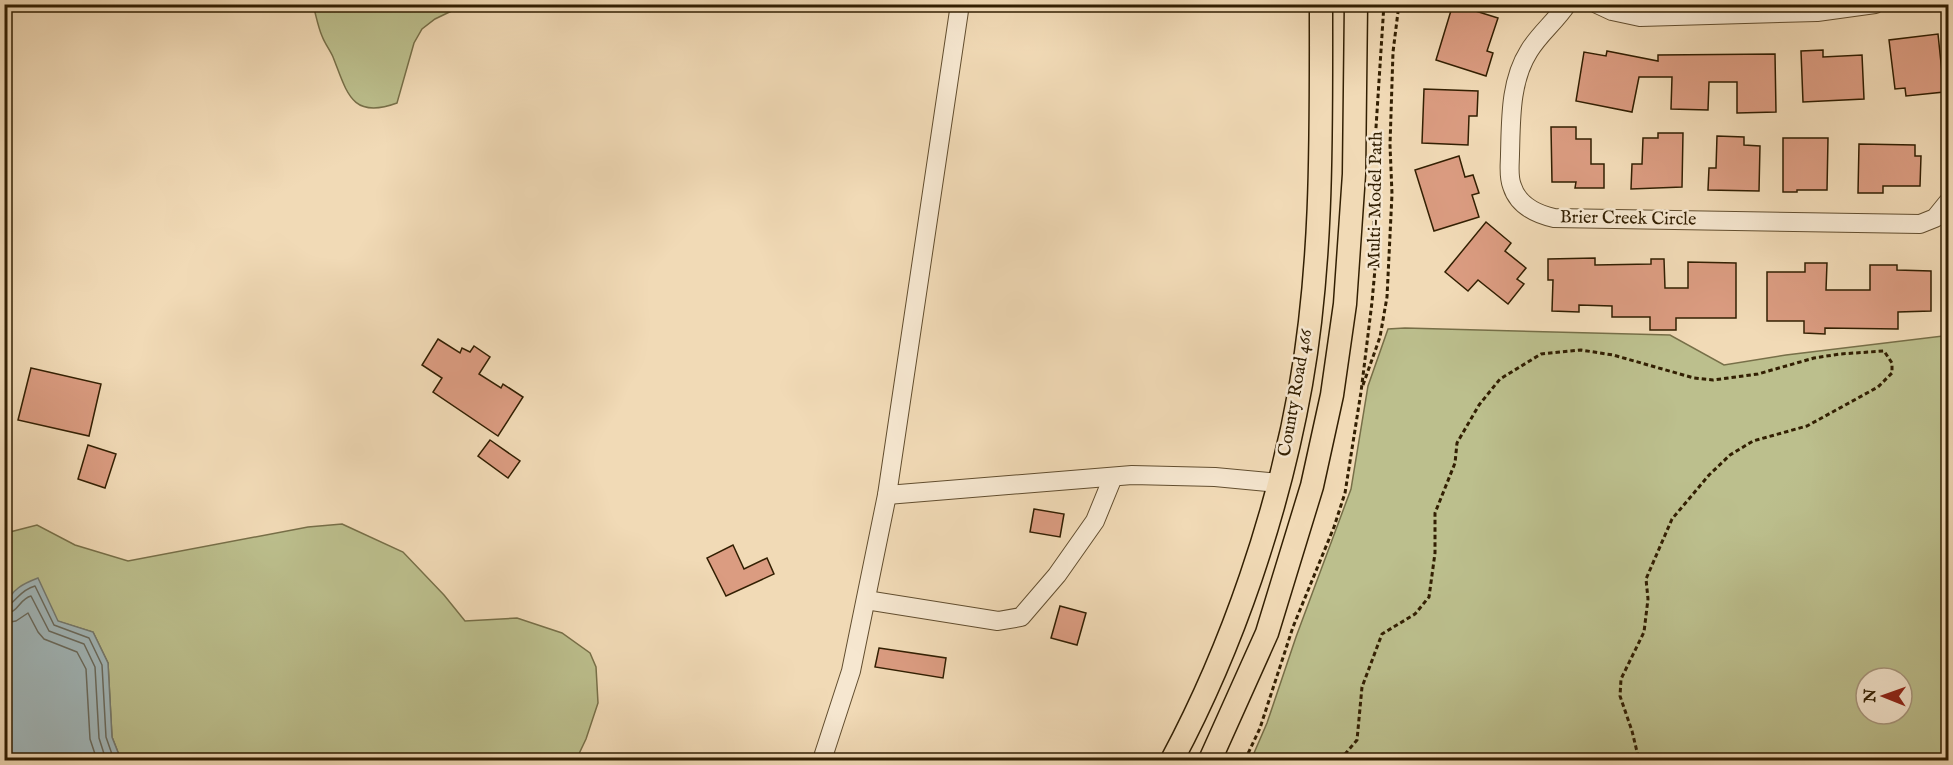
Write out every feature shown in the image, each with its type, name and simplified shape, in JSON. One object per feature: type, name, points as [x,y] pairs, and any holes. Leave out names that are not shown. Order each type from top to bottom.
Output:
[{"type":"main road","name":"County Road 466","points":[[1172,760],[1237,621],[1279,483],[1301,384],[1311,299],[1321,172],[1322,4]]},
{"type":"main road","name":"County Road 466","points":[[1210,760],[1267,633],[1312,486],[1332,394],[1345,304],[1354,174],[1356,4]]},
{"type":"main road","points":[[1279,483],[1291,489],[1299,503],[1299,529]]},
{"type":"street","points":[[822,760],[851,671],[887,495],[960,4]]},
{"type":"street","name":"Brier Creek Circle","points":[[1567,4],[1529,50],[1514,91],[1511,127],[1512,187],[1526,206],[1537,214],[1554,218],[1920,224],[1935,218],[1948,202]]},
{"type":"street","points":[[1597,4],[1612,11],[1640,17],[1817,12],[1875,4]]},
{"type":"street","points":[[887,495],[1131,475],[1215,477],[1279,483]]},
{"type":"street","points":[[866,600],[998,621],[1021,617],[1057,575],[1095,521],[1113,477]]},
{"type":"path","name":"Multi-Model Path","points":[[1374,154],[1384,4]]},
{"type":"path","name":"Multi-Model Path","points":[[1361,392],[1380,337],[1387,297],[1392,194],[1390,145],[1393,52],[1399,4]]},
{"type":"path","name":"Multi-Model Path","points":[[1245,760],[1260,728],[1304,598],[1334,527],[1345,493],[1361,392],[1375,269],[1373,188]]},
{"type":"path","points":[[1340,760],[1357,740],[1362,687],[1382,634],[1415,614],[1429,597],[1435,553],[1435,513],[1455,463],[1457,442],[1479,405],[1500,379],[1541,354],[1581,350],[1613,356],[1694,378],[1713,380],[1758,374],[1814,358],[1884,351],[1892,363],[1892,373],[1878,387],[1807,426],[1753,441],[1730,455],[1709,475],[1672,519],[1646,579],[1648,599],[1644,633],[1621,679],[1620,696],[1640,760]]},
{"type":"green space","points":[[313,4],[464,5],[435,19],[422,29],[414,43],[397,103],[370,108],[353,100],[347,91],[321,32]]},
{"type":"green space","points":[[1388,329],[1670,335],[1724,365],[1786,355],[1948,337],[1948,760],[1251,760],[1267,723],[1351,489],[1368,386]]},
{"type":"green space","points":[[342,524],[403,552],[465,621],[517,618],[562,633],[590,653],[596,667],[598,703],[576,760],[121,760],[112,737],[108,663],[93,632],[5,605],[5,538],[10,532],[37,525],[75,545],[128,561],[308,527]]},
{"type":"water","points":[[38,578],[58,621],[93,632],[108,663],[112,737],[121,760],[5,760],[5,605],[18,588]]},
{"type":"building","points":[[1453,4],[1498,18],[1487,51],[1493,53],[1486,76],[1436,60]]},
{"type":"building","points":[[1938,34],[1944,92],[1906,96],[1905,88],[1895,89],[1889,40]]},
{"type":"building","points":[[1823,50],[1823,57],[1862,55],[1864,99],[1803,102],[1801,51]]},
{"type":"building","points":[[1607,51],[1658,61],[1658,55],[1775,54],[1776,112],[1737,113],[1737,82],[1709,82],[1708,110],[1671,109],[1672,77],[1639,77],[1632,112],[1576,101],[1584,52],[1606,56]]},
{"type":"building","points":[[1424,89],[1478,91],[1477,116],[1469,116],[1468,145],[1422,143]]},
{"type":"building","points":[[1551,127],[1576,127],[1576,139],[1591,139],[1591,164],[1604,164],[1604,188],[1575,188],[1576,182],[1552,182]]},
{"type":"building","points":[[1658,133],[1683,133],[1682,187],[1631,189],[1632,164],[1642,164],[1643,138],[1658,138]]},
{"type":"building","points":[[1717,136],[1744,137],[1744,145],[1760,146],[1759,191],[1708,190],[1709,168],[1716,168]]},
{"type":"building","points":[[1783,138],[1828,138],[1827,190],[1783,192]]},
{"type":"building","points":[[1859,144],[1915,145],[1915,156],[1921,156],[1920,186],[1883,186],[1883,193],[1858,193]]},
{"type":"building","points":[[1459,156],[1465,177],[1473,175],[1479,193],[1472,195],[1479,217],[1434,231],[1415,170]]},
{"type":"building","points":[[1486,222],[1511,243],[1505,251],[1526,268],[1517,279],[1524,284],[1508,304],[1478,280],[1468,291],[1445,272]]},
{"type":"building","points":[[1595,258],[1595,265],[1651,264],[1651,259],[1664,259],[1665,288],[1688,288],[1688,262],[1736,263],[1736,318],[1676,318],[1676,330],[1650,330],[1650,317],[1612,317],[1612,306],[1579,305],[1579,312],[1552,311],[1553,280],[1548,280],[1548,259]]},
{"type":"building","points":[[1805,263],[1827,263],[1826,290],[1870,290],[1870,265],[1897,265],[1897,270],[1931,271],[1931,311],[1898,312],[1898,329],[1825,328],[1825,334],[1804,333],[1804,321],[1767,321],[1767,272],[1805,272]]},
{"type":"building","points":[[438,339],[460,353],[462,348],[470,352],[474,346],[490,357],[479,374],[501,388],[503,384],[523,397],[498,436],[433,392],[442,378],[422,365]]},
{"type":"building","points":[[31,368],[101,384],[89,436],[18,420]]},
{"type":"building","points":[[490,440],[520,461],[508,478],[478,456]]},
{"type":"building","points":[[88,445],[116,454],[105,488],[78,479]]},
{"type":"building","points":[[1034,509],[1064,514],[1060,537],[1030,532]]},
{"type":"building","points":[[733,545],[744,569],[767,558],[774,574],[726,596],[707,558]]},
{"type":"building","points":[[1060,606],[1086,613],[1077,645],[1051,638]]},
{"type":"building","points":[[879,648],[946,658],[943,678],[875,667]]}]
